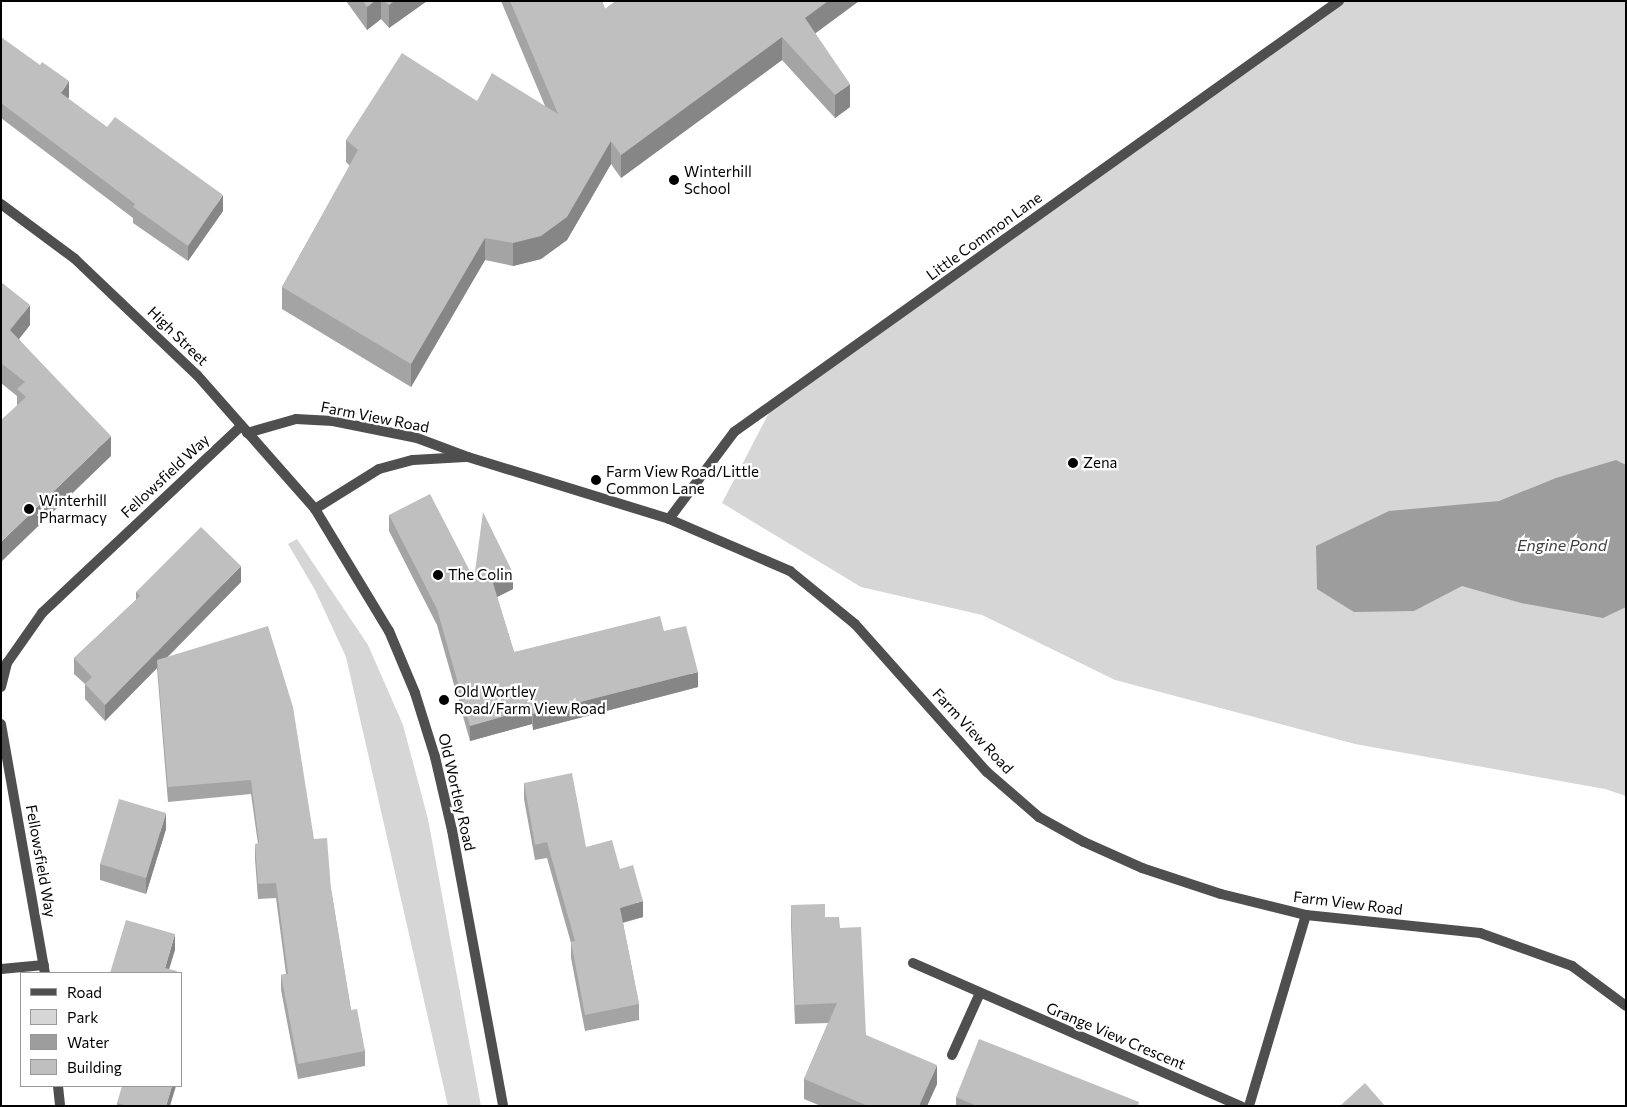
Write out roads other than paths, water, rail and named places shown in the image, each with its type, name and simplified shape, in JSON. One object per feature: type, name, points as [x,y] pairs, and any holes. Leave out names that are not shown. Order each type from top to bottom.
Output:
[{"type":"street","name":"Little Common Lane","points":[[669,519],[734,432],[1339,1]]},
{"type":"street","name":"High Street","points":[[1,204],[75,260],[168,346],[315,509]]},
{"type":"street","name":"Farm View Road","points":[[244,430],[296,419],[333,421],[416,438],[468,457],[669,519],[790,571],[855,624],[987,772],[1039,817],[1142,868],[1221,894],[1306,915],[1480,933],[1572,966],[1626,1006]]},
{"type":"street","name":"Fellowsfield Way","points":[[1,687],[7,663],[42,613],[244,430]]},
{"type":"street","name":"Farm View Road","points":[[315,509],[379,469],[413,460],[468,457]]},
{"type":"street","name":"Old Wortley Road","points":[[315,509],[389,631],[421,710],[452,830],[503,1106]]},
{"type":"street","name":"Fellowsfield Way","points":[[1,724],[44,969]]},
{"type":"street","points":[[1249,1106],[1306,915]]},
{"type":"street","name":"Grange View Crescent","points":[[913,963],[1240,1106]]},
{"type":"street","points":[[1,970],[44,969]]},
{"type":"street","points":[[952,1055],[980,993]]},
{"type":"street","points":[[58,1087],[60,1106]]},
{"type":"water","name":"Engine Pond","points":[[1616,460],[1626,465],[1626,607],[1603,618],[1521,603],[1462,586],[1414,611],[1354,612],[1317,589],[1316,546],[1389,511],[1499,501],[1556,478]]},
{"type":"place","name":"Winterhill School","points":[[674,180]]},
{"type":"place","name":"Zena","points":[[1073,463]]},
{"type":"place","name":"Farm View Road/Little Common Lane","points":[[596,480]]},
{"type":"place","name":"Winterhill Pharmacy","points":[[29,509]]},
{"type":"place","name":"The Colin","points":[[438,575]]},
{"type":"place","name":"Old Wortley Road/Farm View Road","points":[[444,700]]}]
